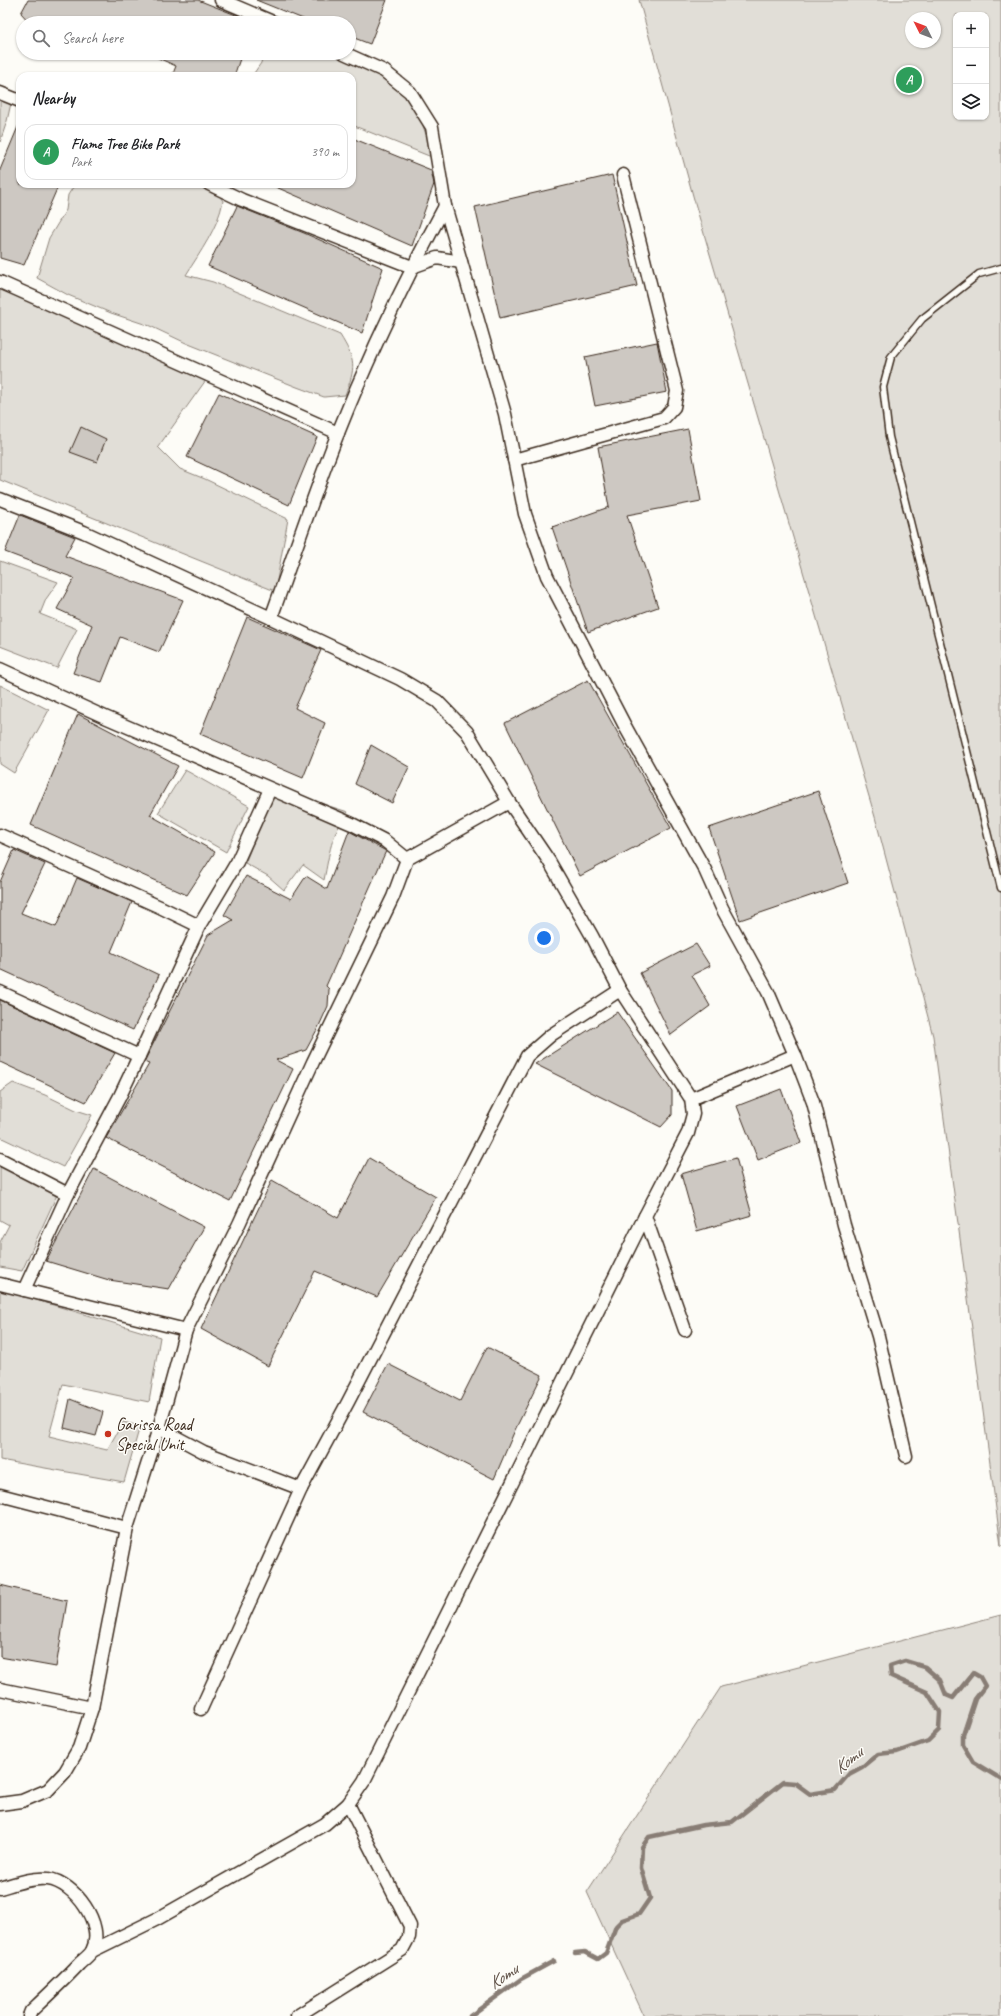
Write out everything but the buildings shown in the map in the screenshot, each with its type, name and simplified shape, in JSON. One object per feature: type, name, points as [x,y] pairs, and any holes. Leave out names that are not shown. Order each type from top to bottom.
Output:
[{"type":"street","points":[[221,0],[259,16]]},
{"type":"street","points":[[356,58],[384,70],[410,92],[432,127],[445,206],[505,414],[525,514],[547,576],[626,728],[705,870],[722,908],[768,992],[794,1055],[813,1102],[844,1225],[878,1336],[906,1456]]},
{"type":"street","points":[[0,93],[16,99]]},
{"type":"street","points":[[514,460],[664,418],[674,407],[678,391],[622,175]]},
{"type":"street","points":[[218,188],[249,202],[412,267],[437,258],[461,262]]},
{"type":"street","points":[[271,618],[338,433],[379,338],[412,267],[445,206]]},
{"type":"street","points":[[0,282],[338,433]]},
{"type":"street","points":[[0,499],[84,532],[271,618],[400,679],[437,701],[467,732],[509,802],[549,861],[592,936],[620,990],[691,1099],[692,1114],[688,1133],[645,1216],[364,1781],[348,1804],[325,1824],[157,1919],[92,1951],[31,2011],[29,2016]]},
{"type":"street","points":[[0,669],[352,824],[385,841],[407,859]]},
{"type":"street","points":[[24,1290],[68,1194],[120,1096],[199,926],[237,862],[270,789]]},
{"type":"street","points":[[0,1804],[22,1801],[48,1790],[65,1772],[79,1748],[92,1708],[127,1528],[159,1428],[186,1330],[239,1224],[274,1144],[393,897],[407,859],[509,802]]},
{"type":"street","points":[[0,835],[199,926]]},
{"type":"street","points":[[201,1709],[301,1489],[348,1402],[527,1056],[550,1035],[620,990]]},
{"type":"street","points":[[0,992],[139,1056]]},
{"type":"street","points":[[691,1099],[794,1055]]},
{"type":"street","points":[[0,1159],[68,1194]]},
{"type":"street","points":[[645,1216],[685,1330]]},
{"type":"street","points":[[0,1284],[186,1330]]},
{"type":"street","points":[[159,1428],[204,1452],[301,1489]]},
{"type":"street","points":[[0,1495],[127,1528]]},
{"type":"street","points":[[0,1689],[92,1708]]},
{"type":"street","points":[[296,2016],[402,1950],[409,1937],[410,1926],[348,1804]]},
{"type":"street","points":[[0,1888],[26,1881],[48,1879],[65,1885],[80,1898],[91,1915],[95,1934],[92,1951]]},
{"type":"lane","points":[[1001,268],[979,274],[922,319],[891,357],[883,387],[889,437],[1001,888]]},
{"type":"shaded area","points":[[639,0],[1001,0],[1001,1546],[933,1036],[875,817],[695,203]]},
{"type":"shaded area","points":[[262,60],[345,60],[385,77],[403,92],[419,114],[434,158],[356,127],[356,72],[255,72]]},
{"type":"shaded area","points":[[0,90],[13,94],[7,121],[0,142]]},
{"type":"shaded area","points":[[72,188],[215,189],[223,201],[221,211],[208,240],[186,275],[213,282],[340,335],[349,351],[353,364],[351,377],[345,395],[324,397],[297,387],[186,343],[150,326],[111,313],[68,295],[37,278],[49,238],[66,210],[68,195]]},
{"type":"shaded area","points":[[0,286],[211,373],[158,447],[180,469],[205,479],[288,519],[275,591],[0,480]]},
{"type":"shaded area","points":[[0,561],[58,582],[46,599],[40,614],[77,629],[57,668],[0,646]]},
{"type":"shaded area","points":[[0,685],[49,710],[14,773],[0,764]]},
{"type":"shaded area","points":[[185,770],[249,806],[226,852],[158,813]]},
{"type":"shaded area","points":[[275,789],[348,812],[334,837],[329,852],[324,880],[303,865],[284,890],[268,876],[245,863]]},
{"type":"shaded area","points":[[13,1083],[45,1095],[76,1110],[92,1115],[63,1167],[0,1137],[0,1092]]},
{"type":"shaded area","points":[[0,1158],[61,1186],[22,1271],[0,1267],[0,1242],[9,1225],[0,1220]]},
{"type":"shaded area","points":[[0,1289],[160,1337],[149,1402],[63,1384],[49,1436],[107,1450],[123,1422],[140,1426],[124,1482],[0,1460]]},
{"type":"shaded area","points":[[1001,1615],[1001,2016],[644,2016],[587,1892],[721,1687]]},
{"type":"waterway","name":"Komu","points":[[575,1953],[585,1952],[598,1959],[606,1953],[616,1926],[622,1920],[639,1914],[650,1898],[641,1868],[642,1847],[649,1837],[703,1825],[732,1822],[783,1782],[795,1783],[810,1794],[835,1790],[849,1774],[862,1767],[878,1754],[897,1752],[928,1741],[939,1730],[940,1712],[927,1692],[891,1676],[890,1666],[905,1661],[925,1667],[940,1680],[946,1695],[953,1698],[973,1673],[980,1677],[985,1686],[975,1699],[963,1735],[963,1745],[973,1762],[1001,1779]]},
{"type":"waterway","name":"Komu","points":[[470,2016],[521,1979],[554,1961]]},
{"type":"place","name":"Flame Tree Bike Park","points":[[909,80]]},
{"type":"place","name":"Garissa Road Special Unit","points":[[108,1434]]}]
